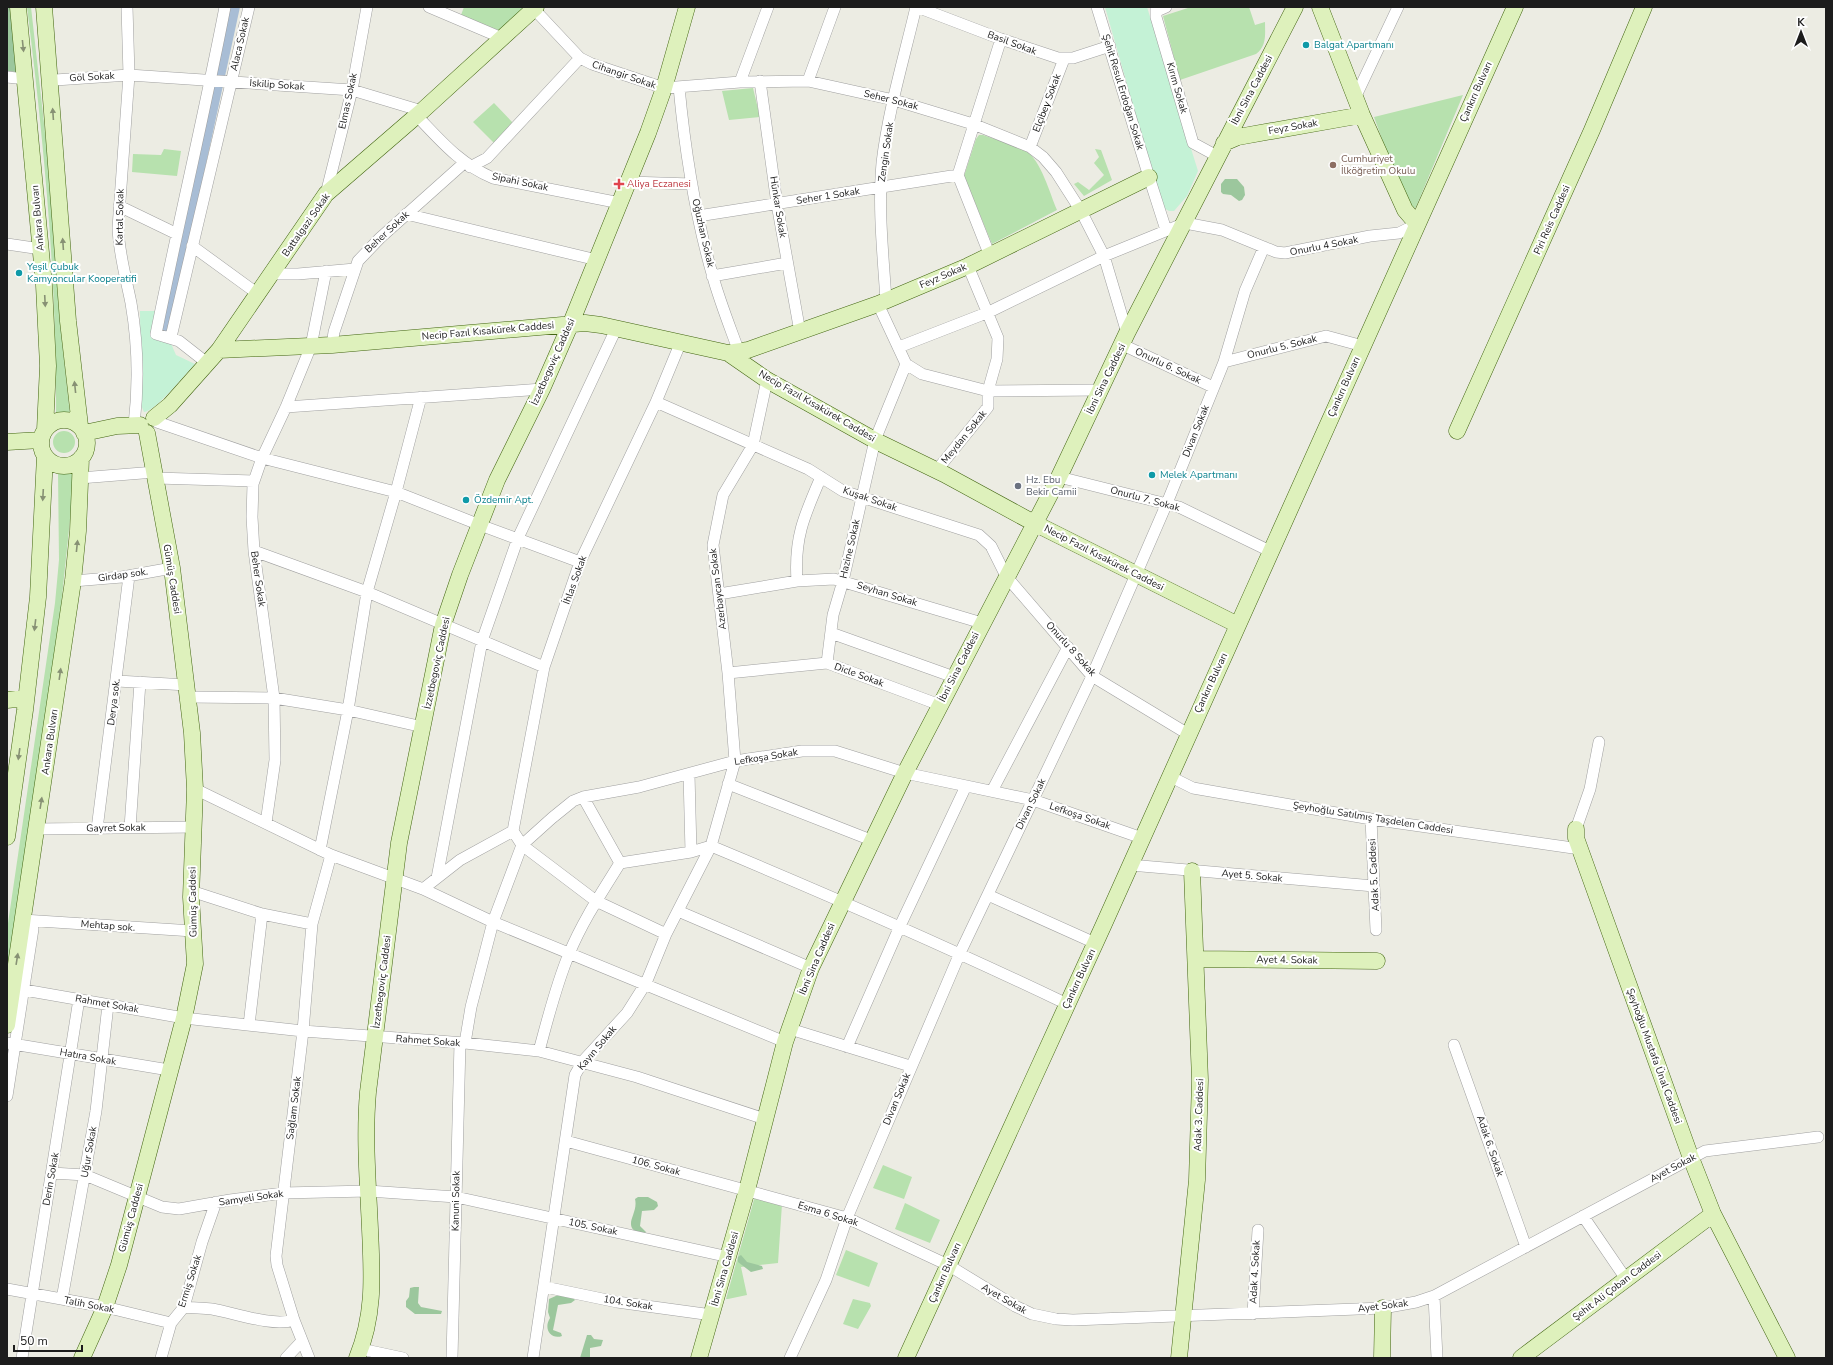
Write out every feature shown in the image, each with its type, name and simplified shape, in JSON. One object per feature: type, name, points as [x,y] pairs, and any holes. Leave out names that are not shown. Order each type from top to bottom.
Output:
[{"type":"street","name":"Ankara Bulvarı","points":[[18,7],[41,249],[47,342],[43,435]]},
{"type":"street","points":[[44,7],[68,321],[82,429],[86,446],[81,458],[72,464],[66,465],[54,463],[46,456]]},
{"type":"street","name":"Kartal Sokak","points":[[127,7],[129,75],[119,206],[118,244],[131,302],[136,338],[138,389],[146,424]]},
{"type":"street","points":[[207,363],[179,340],[156,334],[212,80],[225,7]]},
{"type":"street","name":"Alaca Sokak","points":[[170,337],[229,81],[249,7]]},
{"type":"street","name":"Elmas Sokak","points":[[326,194],[352,90],[367,7]]},
{"type":"street","points":[[429,7],[502,38]]},
{"type":"street","points":[[740,82],[768,7]]},
{"type":"street","points":[[808,81],[835,7]]},
{"type":"street","name":"Basil Sokak","points":[[916,7],[1001,40],[1053,58],[1064,59],[1110,46]]},
{"type":"street","name":"Zengin Sokak","points":[[882,302],[881,188],[885,148],[894,100],[916,7]]},
{"type":"street","name":"Şehit Resul Erdoğan Sokak","points":[[1097,7],[1110,46],[1148,177],[1166,230]]},
{"type":"street","name":"İbni Sina Caddesi","points":[[699,1358],[747,1190],[787,1035],[811,968],[904,773],[1059,477],[1125,339],[1295,7]]},
{"type":"street","points":[[1320,7],[1362,115],[1405,210],[1417,224]]},
{"type":"street","points":[[1355,98],[1398,7]]},
{"type":"street","name":"Çankırı Bulvarı","points":[[912,1356],[948,1265],[1068,1004],[1169,776],[1272,552],[1515,7]]},
{"type":"street","name":"Piri Reis Caddesi","points":[[1457,431],[1592,130],[1644,7]]},
{"type":"street","name":"Battalgazi Sokak","points":[[146,424],[170,405],[219,350],[326,194],[419,113],[535,8]]},
{"type":"street","name":"Cihangir Sokak","points":[[535,8],[580,58],[592,64],[671,88]]},
{"type":"street","name":"İzzetbegoviç Caddesi","points":[[359,1354],[369,1322],[373,1284],[368,1191],[366,1110],[400,835],[424,727],[443,625],[503,468],[542,390],[620,202],[671,88],[685,8]]},
{"type":"street","name":"Kırım Sokak","points":[[1160,8],[1156,17],[1193,143],[1221,149]]},
{"type":"street","points":[[990,256],[958,175],[1001,40]]},
{"type":"street","name":"Beher Sokak","points":[[332,345],[334,332],[355,269],[364,253],[406,214],[467,165],[487,158],[580,58]]},
{"type":"street","name":"Elçibey Sokak","points":[[1030,147],[1064,59]]},
{"type":"street","name":"Göl Sokak","points":[[55,80],[129,75]]},
{"type":"street","name":"İskilip Sokak","points":[[129,75],[352,90],[419,113]]},
{"type":"street","points":[[7,77],[26,79]]},
{"type":"street","name":"Hünkar Sokak","points":[[760,81],[786,263],[800,332]]},
{"type":"street","name":"Seher Sokak","points":[[671,88],[740,82],[808,81],[894,100],[974,124],[1030,147],[1043,157],[1056,172],[1080,211],[1104,256],[1125,339]]},
{"type":"street","name":"Oğuzhan Sokak","points":[[671,88],[712,276],[734,353]]},
{"type":"street","name":"Sipahi Sokak","points":[[419,113],[467,165],[493,178],[620,202]]},
{"type":"street","name":"Feyz Sokak","points":[[1221,149],[1238,137],[1362,115]]},
{"type":"street","name":"Seher 1 Sokak","points":[[698,216],[958,175]]},
{"type":"street","name":"Feyz Sokak","points":[[734,353],[800,332],[882,302],[968,266],[1148,177]]},
{"type":"street","points":[[629,182],[692,184]]},
{"type":"street","points":[[119,206],[177,234]]},
{"type":"street","points":[[406,214],[597,260]]},
{"type":"street","points":[[899,348],[989,312],[1104,256],[1185,222]]},
{"type":"street","name":"Onurlu 4 Sokak","points":[[1185,222],[1222,230],[1281,253],[1291,253],[1370,236],[1399,233],[1417,224]]},
{"type":"street","points":[[7,244],[41,249]]},
{"type":"street","points":[[192,246],[258,294]]},
{"type":"street","name":"Divan Sokak","points":[[790,1358],[826,1280],[847,1218],[910,1066],[960,953],[1092,676],[1167,503],[1224,362],[1245,291],[1264,247]]},
{"type":"street","points":[[712,276],[786,263]]},
{"type":"street","name":"Meydan Sokak","points":[[937,470],[988,407],[988,391],[997,359],[998,338],[989,312],[968,266]]},
{"type":"street","points":[[272,274],[355,269]]},
{"type":"street","name":"Beher Sokak","points":[[266,823],[275,760],[274,698],[254,551],[252,517],[254,481],[262,458],[286,407],[311,346],[326,271]]},
{"type":"street","points":[[882,302],[906,364],[922,374],[988,391],[1100,390]]},
{"type":"street","name":"Necip Fazıl Kısakürek Caddesi","points":[[219,350],[332,345],[571,323],[593,324],[680,344],[734,353],[767,380],[823,409],[875,440],[937,470],[1034,523],[1136,575],[1238,625]]},
{"type":"street","points":[[437,878],[482,641],[518,538],[616,329]]},
{"type":"street","name":"Onurlu 5. Sokak","points":[[1224,362],[1326,336],[1363,346]]},
{"type":"street","name":"Onurlu 6. Sokak","points":[[1125,339],[1213,387]]},
{"type":"street","name":"İhlas Sokak","points":[[513,831],[544,666],[580,562],[656,402],[680,344]]},
{"type":"street","name":"Hazine Sokak","points":[[827,663],[833,615],[843,581],[875,440],[906,364]]},
{"type":"street","name":"Azerbaycan Sokak","points":[[735,761],[728,673],[713,545],[723,495],[753,445],[767,380]]},
{"type":"street","points":[[286,407],[542,390]]},
{"type":"street","points":[[320,850],[348,710],[367,592],[396,492],[421,397]]},
{"type":"street","name":"Kuşak Sokak","points":[[656,402],[808,469],[843,491],[979,535],[991,546],[1006,576]]},
{"type":"street","points":[[7,442],[43,435],[53,422],[64,420],[75,423],[82,429],[146,424],[262,458],[396,492],[580,562]]},
{"type":"street","name":"Gümüş Caddesi","points":[[82,1358],[105,1307],[119,1265],[169,1070],[184,1018],[195,964],[191,891],[195,789],[194,755],[188,691],[172,568],[146,424]]},
{"type":"street","points":[[7,837],[38,597],[46,456],[43,435]]},
{"type":"street","name":"Ankara Bulvarı","points":[[7,1026],[19,989],[28,925],[37,829],[73,581],[78,531],[81,458]]},
{"type":"street","points":[[80,478],[155,475],[254,481]]},
{"type":"street","points":[[797,581],[796,562],[798,537],[821,477]]},
{"type":"street","name":"Onurlu 7. Sokak","points":[[1059,477],[1179,507],[1272,552]]},
{"type":"street","points":[[254,551],[367,592],[544,666]]},
{"type":"street","name":"Girdap sok.","points":[[73,581],[129,576],[172,568]]},
{"type":"street","name":"Derya sok.","points":[[97,829],[117,681],[129,576]]},
{"type":"street","name":"Onurlu 8 Sokak","points":[[1006,576],[1092,676],[1188,734]]},
{"type":"street","name":"Seyhan Sokak","points":[[719,594],[797,581],[834,579],[982,623]]},
{"type":"street","points":[[831,633],[954,677]]},
{"type":"street","points":[[992,791],[1068,647]]},
{"type":"street","name":"Dicle Sokak","points":[[728,673],[827,663],[940,705]]},
{"type":"street","points":[[117,681],[140,682],[188,691],[274,698],[348,710],[424,727]]},
{"type":"street","points":[[130,828],[140,682]]},
{"type":"street","points":[[7,700],[26,698]]},
{"type":"street","name":"Şeyhoğlu Mustafa Ünal Caddesi","points":[[1599,742],[1590,789],[1576,829],[1576,838],[1691,1158],[1714,1214],[1787,1358]]},
{"type":"street","name":"Lefkoşa Sokak","points":[[522,844],[552,818],[573,802],[583,797],[640,787],[735,761],[802,751],[835,750],[904,773],[1033,800],[1142,838]]},
{"type":"street","name":"Kayın Sokak","points":[[533,1358],[545,1288],[575,1075],[583,1061],[627,1013],[646,983],[666,934],[711,846],[735,761]]},
{"type":"street","points":[[689,774],[691,852]]},
{"type":"street","name":"Şeyhoğlu Satılmış Taşdelen Caddesi","points":[[1169,776],[1193,788],[1371,819],[1580,849]]},
{"type":"street","points":[[728,784],[871,840]]},
{"type":"street","points":[[847,1046],[900,926],[966,786]]},
{"type":"street","points":[[195,789],[331,855],[423,889],[493,922],[646,983],[787,1035],[847,1046],[910,1066]]},
{"type":"street","points":[[583,797],[620,863]]},
{"type":"street","name":"Adak 5. Caddesi","points":[[1371,819],[1376,930]]},
{"type":"street","name":"Gayret Sokak","points":[[37,829],[194,826]]},
{"type":"street","points":[[423,889],[460,860],[513,831],[522,844],[596,901],[666,934]]},
{"type":"street","name":"Kanuni Sokak","points":[[452,1358],[456,1197],[463,1043],[493,922],[522,844]]},
{"type":"street","points":[[539,1051],[557,986],[570,953],[596,901],[620,863],[691,852],[711,846],[900,926],[1068,1004]]},
{"type":"street","name":"Sağlam Sokak","points":[[309,1358],[294,1320],[277,1265],[279,1225],[303,1031],[312,924],[331,855]]},
{"type":"street","name":"Ayet 5. Sokak","points":[[1130,865],[1374,886]]},
{"type":"street","name":"Adak 3. Caddesi","points":[[1179,1358],[1196,1180],[1200,1080],[1192,871]]},
{"type":"street","points":[[191,891],[262,914],[312,924]]},
{"type":"street","points":[[988,895],[1095,943]]},
{"type":"street","points":[[678,911],[811,968]]},
{"type":"street","points":[[250,1025],[262,914]]},
{"type":"street","name":"Mehtap sok.","points":[[28,925],[193,931]]},
{"type":"street","name":"Ayet 4. Sokak","points":[[1196,959],[1377,961]]},
{"type":"street","points":[[7,1096],[11,1044],[19,989]]},
{"type":"street","name":"Rahmet Sokak","points":[[19,989],[184,1018],[303,1031],[463,1043],[539,1051],[583,1061],[765,1119]]},
{"type":"street","name":"Derin Sokak","points":[[22,1358],[79,999]]},
{"type":"street","name":"Uğur Sokak","points":[[62,1300],[85,1175],[103,1059],[108,1004]]},
{"type":"street","name":"Hatıra Sokak","points":[[11,1044],[169,1070]]},
{"type":"street","name":"Adak 6. Sokak","points":[[1454,1045],[1526,1246]]},
{"type":"street","name":"Ayet Sokak","points":[[948,1265],[1015,1306],[1044,1318],[1073,1320],[1383,1308],[1416,1302],[1434,1296],[1705,1151],[1818,1137]]},
{"type":"street","name":"106. Sokak","points":[[566,1141],[747,1190]]},
{"type":"street","name":"Samyeli Sokak","points":[[52,1172],[85,1175],[162,1207],[172,1209],[196,1207],[216,1202],[283,1193],[368,1191],[456,1197]]},
{"type":"street","name":"Esma 6 Sokak","points":[[747,1190],[847,1218],[948,1265]]},
{"type":"street","name":"105. Sokak","points":[[456,1197],[729,1256]]},
{"type":"street","name":"Ermiş Sokak","points":[[161,1358],[171,1323],[184,1307],[202,1242],[216,1202]]},
{"type":"street","name":"Şehit Ali Çoban Caddesi","points":[[1521,1358],[1714,1214]]},
{"type":"street","points":[[1583,1216],[1626,1279]]},
{"type":"street","name":"Adak 4. Sokak","points":[[1253,1314],[1258,1230]]},
{"type":"street","name":"104. Sokak","points":[[545,1288],[617,1302],[712,1315]]},
{"type":"street","name":"Talih Sokak","points":[[7,1289],[105,1307],[171,1323]]},
{"type":"street","points":[[1434,1296],[1437,1358]]},
{"type":"street","points":[[184,1307],[210,1309],[275,1322],[286,1323],[294,1320]]},
{"type":"street","points":[[1382,1358],[1383,1308]]},
{"type":"street","points":[[286,1358],[302,1341]]},
{"type":"street","points":[[359,1354],[403,1358]]},
{"type":"green space","points":[[7,7],[14,7],[18,44],[16,72],[7,71]]},
{"type":"green space","points":[[27,7],[31,7],[47,150],[60,323],[70,415],[56,416],[56,365],[52,262],[39,109]]},
{"type":"green space","points":[[464,7],[524,7],[498,32],[461,15]]},
{"type":"green space","points":[[1105,7],[1147,7],[1198,171],[1187,196],[1174,211],[1169,211],[1162,207]]},
{"type":"green space","points":[[1191,7],[1249,7],[1255,25],[1265,22],[1264,44],[1260,51],[1256,54],[1180,80],[1163,16]]},
{"type":"green space","points":[[753,88],[760,117],[729,120],[722,91]]},
{"type":"green space","points":[[1463,95],[1416,207],[1413,209],[1407,208],[1374,117]]},
{"type":"green space","points":[[494,103],[513,123],[494,143],[473,122]]},
{"type":"green space","points":[[979,135],[1016,146],[1031,155],[1041,169],[1057,210],[992,244],[964,176],[976,139]]},
{"type":"green space","points":[[164,149],[181,151],[177,176],[132,172],[133,154],[161,155]]},
{"type":"green space","points":[[1095,149],[1101,150],[1112,180],[1084,196],[1074,184],[1078,182],[1089,190],[1104,175],[1094,163],[1099,157]]},
{"type":"green space","points":[[1225,179],[1237,179],[1244,187],[1245,195],[1242,200],[1239,201],[1231,195],[1223,194],[1221,192],[1221,184]]},
{"type":"green space","points":[[140,311],[155,311],[153,335],[169,339],[176,355],[195,364],[163,399],[144,412],[141,405]]},
{"type":"green space","points":[[64,431],[72,434],[75,442],[72,450],[64,453],[56,450],[53,442],[56,434]]},
{"type":"green space","points":[[58,472],[75,472],[61,606],[7,978],[7,930],[55,603],[59,560]]},
{"type":"green space","points":[[883,1165],[912,1177],[904,1199],[873,1188]]},
{"type":"green space","points":[[755,1196],[782,1204],[778,1263],[741,1267],[747,1295],[726,1299]]},
{"type":"green space","points":[[638,1197],[648,1197],[657,1202],[658,1206],[654,1210],[642,1211],[640,1226],[646,1232],[643,1235],[636,1232],[632,1228],[631,1224],[636,1205],[635,1199]]},
{"type":"green space","points":[[905,1203],[940,1220],[930,1243],[895,1229]]},
{"type":"green space","points":[[846,1250],[878,1263],[869,1287],[836,1275]]},
{"type":"green space","points":[[741,1255],[747,1262],[762,1266],[763,1269],[751,1272],[738,1262],[738,1257]]},
{"type":"green space","points":[[419,1287],[418,1303],[421,1307],[442,1311],[441,1314],[415,1314],[406,1307],[406,1301],[409,1297],[410,1288]]},
{"type":"green space","points":[[558,1295],[573,1298],[575,1300],[571,1303],[558,1305],[553,1330],[561,1333],[562,1336],[558,1337],[549,1333],[547,1326],[550,1318],[548,1312],[549,1299]]},
{"type":"green space","points":[[853,1299],[870,1303],[871,1306],[858,1329],[843,1324]]},
{"type":"green space","points":[[587,1335],[591,1335],[594,1339],[603,1340],[601,1346],[590,1348],[590,1358],[580,1358]]},
{"type":"water","points":[[230,7],[240,7],[169,335],[160,333]]},
{"type":"place","name":"Balgat Apartmanı","points":[[1306,45]]},
{"type":"place","name":"Cumhuriyet İlköğretim Okulu","points":[[1333,165]]},
{"type":"place","name":"Aliya Eczanesi","points":[[619,184]]},
{"type":"place","name":"Yeşil Çubuk Kamyoncular Kooperatifi","points":[[19,273]]},
{"type":"place","name":"Melek Apartmanı","points":[[1152,475]]},
{"type":"place","name":"Hz. Ebu Bekir Camii","points":[[1018,486]]},
{"type":"place","name":"Özdemir Apt.","points":[[466,500]]}]
